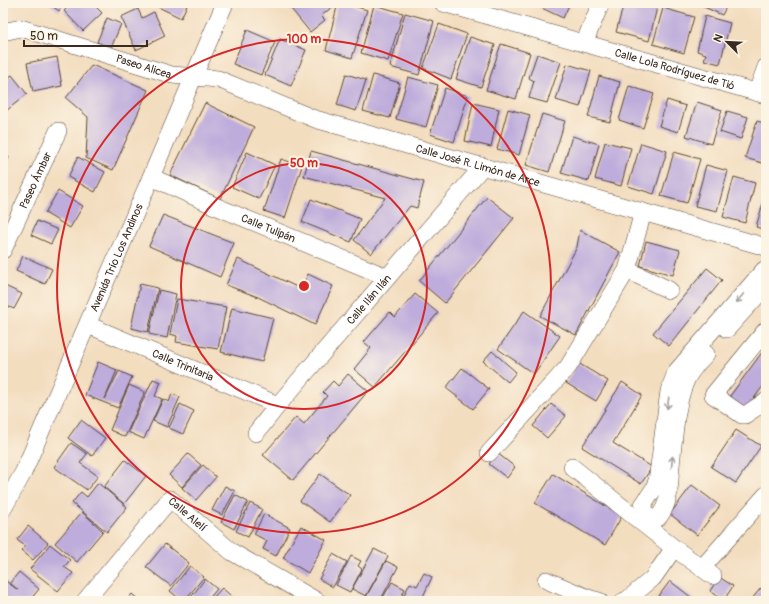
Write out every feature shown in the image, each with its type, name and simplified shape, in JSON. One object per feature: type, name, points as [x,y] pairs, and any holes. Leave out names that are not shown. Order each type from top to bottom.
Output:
[{"type":"street","name":"Avenida Trío Los Andinos","points":[[3,509],[23,473],[88,325],[225,3]]},
{"type":"street","name":"Calle Lola Rodríguez de Tió","points":[[443,3],[762,94]]},
{"type":"street","points":[[584,43],[601,3]]},
{"type":"street","name":"Paseo Alicea","points":[[3,32],[21,28],[172,75],[194,76]]},
{"type":"street","points":[[762,94],[766,67]]},
{"type":"street","name":"Calle José R. Limón de Arce","points":[[194,76],[218,78],[315,120],[766,247]]},
{"type":"street","name":"Paseo Ámbar","points":[[3,250],[58,131]]},
{"type":"street","name":"Calle Ilán Ilán","points":[[256,433],[482,166]]},
{"type":"street","name":"Calle Tulipán","points":[[151,177],[215,206],[387,277]]},
{"type":"street","points":[[489,453],[568,367],[627,270],[643,212]]},
{"type":"street","points":[[627,270],[669,290]]},
{"type":"street","points":[[643,519],[643,505],[653,490],[656,481],[669,391],[764,270],[766,270]]},
{"type":"street","points":[[682,375],[697,364],[766,286]]},
{"type":"street","name":"Calle Trinitaria","points":[[88,325],[278,406]]},
{"type":"street","points":[[766,330],[713,395],[742,415],[746,415],[766,401]]},
{"type":"street","points":[[572,467],[643,519],[674,548],[707,572],[766,495]]},
{"type":"street","name":"Calle Alelí","points":[[85,601],[170,499],[232,552],[295,596],[317,601]]},
{"type":"street","points":[[624,601],[653,578],[674,548]]},
{"type":"street","points":[[546,580],[599,601]]},
{"type":"building","points":[[48,3],[64,3],[59,11]]},
{"type":"building","points":[[72,3],[92,3],[102,13],[83,31],[64,11]]},
{"type":"building","points":[[150,3],[188,3],[181,18]]},
{"type":"building","points":[[337,3],[321,16],[325,20],[310,32],[287,4]]},
{"type":"building","points":[[338,3],[367,10],[352,58],[326,50]]},
{"type":"building","points":[[531,3],[570,3],[563,18]]},
{"type":"building","points":[[624,3],[658,3],[649,41],[616,32]]},
{"type":"building","points":[[703,3],[728,3],[722,15],[704,7]]},
{"type":"building","points":[[374,5],[403,13],[388,61],[361,53]]},
{"type":"building","points":[[663,8],[694,17],[684,53],[653,44]]},
{"type":"building","points":[[138,9],[142,18],[154,12],[165,36],[136,50],[121,17]]},
{"type":"building","points":[[405,13],[434,21],[419,75],[390,67]]},
{"type":"building","points":[[705,16],[730,23],[720,64],[704,60],[706,54],[697,51]]},
{"type":"building","points":[[107,18],[121,24],[111,48],[97,42]]},
{"type":"building","points":[[439,24],[467,34],[451,79],[423,68]]},
{"type":"building","points":[[247,30],[275,42],[261,75],[233,64]]},
{"type":"building","points":[[470,37],[495,45],[481,87],[456,79]]},
{"type":"building","points":[[280,39],[306,50],[291,86],[265,75]]},
{"type":"building","points":[[501,44],[530,53],[516,99],[486,90]]},
{"type":"building","points":[[537,54],[561,62],[547,103],[529,98],[534,81],[529,78]]},
{"type":"building","points":[[57,57],[62,86],[33,92],[27,63]]},
{"type":"building","points":[[567,64],[591,71],[580,107],[556,100]]},
{"type":"building","points":[[92,65],[148,90],[113,170],[86,158],[88,117],[66,98]]},
{"type":"building","points":[[346,74],[366,80],[356,111],[337,105]]},
{"type":"building","points":[[12,75],[27,94],[6,111],[3,107],[3,81]]},
{"type":"building","points":[[373,75],[400,83],[390,118],[363,111]]},
{"type":"building","points":[[599,76],[620,82],[610,122],[588,117]]},
{"type":"building","points":[[408,77],[438,85],[426,127],[396,119]]},
{"type":"building","points":[[629,86],[654,94],[643,128],[619,120]]},
{"type":"building","points":[[445,88],[468,96],[454,142],[430,134]]},
{"type":"building","points":[[667,100],[686,106],[678,132],[659,126]]},
{"type":"building","points":[[697,102],[722,110],[711,144],[686,136]]},
{"type":"building","points":[[205,103],[254,127],[220,199],[170,175]]},
{"type":"building","points":[[473,103],[499,109],[491,147],[465,141]]},
{"type":"building","points":[[508,109],[530,115],[519,155],[497,149]]},
{"type":"building","points":[[727,111],[748,117],[741,139],[720,132]]},
{"type":"building","points":[[542,114],[565,121],[549,172],[526,165]]},
{"type":"building","points":[[757,121],[766,124],[766,164],[745,158]]},
{"type":"building","points":[[572,136],[599,144],[589,181],[561,173]]},
{"type":"building","points":[[605,142],[631,148],[621,186],[595,179]]},
{"type":"building","points":[[641,143],[667,151],[654,194],[628,186]]},
{"type":"building","points":[[311,151],[424,182],[417,208],[410,206],[371,254],[354,240],[385,198],[304,176]]},
{"type":"building","points":[[247,152],[275,165],[259,199],[232,187]]},
{"type":"building","points":[[674,152],[700,159],[687,203],[661,196]]},
{"type":"building","points":[[3,154],[9,157],[3,171]]},
{"type":"building","points":[[78,157],[105,172],[95,192],[68,177]]},
{"type":"building","points":[[281,159],[302,166],[285,218],[264,211]]},
{"type":"building","points":[[706,165],[728,171],[717,211],[695,206]]},
{"type":"building","points":[[734,177],[755,183],[745,223],[723,217]]},
{"type":"building","points":[[58,191],[83,206],[70,228],[45,213]]},
{"type":"building","points":[[766,193],[766,230],[756,227]]},
{"type":"building","points":[[487,197],[514,218],[445,303],[419,281]]},
{"type":"building","points":[[311,199],[360,219],[351,242],[302,222]]},
{"type":"building","points":[[163,215],[234,243],[220,277],[149,246]]},
{"type":"building","points":[[37,221],[58,230],[51,244],[31,235]]},
{"type":"building","points":[[580,230],[620,252],[576,335],[540,316],[577,247]]},
{"type":"building","points":[[646,241],[680,250],[673,275],[640,266]]},
{"type":"building","points":[[23,256],[52,269],[45,284],[16,271]]},
{"type":"building","points":[[238,259],[301,289],[308,274],[333,286],[315,325],[258,297],[226,285]]},
{"type":"building","points":[[707,268],[722,280],[669,346],[653,333]]},
{"type":"building","points":[[140,284],[158,288],[148,332],[131,328]]},
{"type":"building","points":[[5,286],[22,294],[14,309],[3,304],[3,290]]},
{"type":"building","points":[[159,290],[176,294],[167,338],[149,334]]},
{"type":"building","points":[[415,294],[438,313],[375,387],[354,369],[371,348],[364,342],[390,312],[395,317]]},
{"type":"building","points":[[177,299],[226,307],[218,349],[176,342],[177,336],[170,334]]},
{"type":"building","points":[[232,308],[273,318],[262,362],[221,352]]},
{"type":"building","points":[[524,311],[560,336],[534,374],[498,349]]},
{"type":"building","points":[[766,347],[766,382],[744,412],[727,400]]},
{"type":"building","points":[[492,351],[516,372],[508,382],[483,361]]},
{"type":"building","points":[[98,362],[117,370],[105,399],[119,371],[132,377],[118,408],[85,395]]},
{"type":"building","points":[[578,363],[608,381],[596,401],[566,383]]},
{"type":"building","points":[[462,368],[489,389],[473,409],[446,388]]},
{"type":"building","points":[[348,374],[368,391],[293,480],[263,455],[296,417],[304,424],[327,396],[323,392],[333,381],[338,386]]},
{"type":"building","points":[[153,379],[161,382],[155,396],[162,399],[144,439],[128,432]]},
{"type":"building","points":[[622,382],[642,395],[613,443],[652,467],[641,484],[582,447]]},
{"type":"building","points":[[129,385],[145,392],[125,437],[110,430]]},
{"type":"building","points":[[172,394],[180,397],[167,427],[153,421],[163,399],[169,402]]},
{"type":"building","points":[[180,404],[194,411],[183,434],[169,428]]},
{"type":"building","points":[[551,404],[566,416],[547,438],[533,426]]},
{"type":"building","points":[[81,420],[105,438],[92,456],[68,438]]},
{"type":"building","points":[[736,430],[761,446],[736,483],[711,467]]},
{"type":"building","points":[[71,443],[87,454],[80,463],[98,476],[87,490],[54,467]]},
{"type":"building","points":[[497,453],[515,467],[507,478],[489,464]]},
{"type":"building","points":[[188,454],[201,465],[182,487],[169,475]]},
{"type":"building","points":[[125,460],[146,476],[124,504],[104,487]]},
{"type":"building","points":[[203,465],[216,477],[196,500],[182,488]]},
{"type":"building","points":[[320,474],[350,495],[330,522],[300,501]]},
{"type":"building","points":[[553,474],[622,516],[605,545],[535,503]]},
{"type":"building","points":[[98,483],[127,507],[107,532],[72,503],[81,492],[87,497]]},
{"type":"building","points":[[692,485],[720,506],[697,535],[670,514]]},
{"type":"building","points":[[225,486],[235,491],[222,515],[212,510]]},
{"type":"building","points":[[235,495],[248,502],[234,529],[221,522]]},
{"type":"building","points":[[250,503],[262,509],[248,537],[236,531]]},
{"type":"building","points":[[82,512],[103,531],[77,562],[55,543]]},
{"type":"building","points":[[264,514],[290,528],[276,556],[263,549],[267,541],[254,534]]},
{"type":"building","points":[[28,526],[48,543],[33,560],[21,550],[25,546],[17,540]]},
{"type":"building","points":[[301,526],[326,540],[308,573],[283,558]]},
{"type":"building","points":[[50,544],[70,560],[64,567],[73,573],[58,591],[30,569]]},
{"type":"building","points":[[165,544],[189,563],[171,586],[146,567]]},
{"type":"building","points":[[374,549],[388,556],[366,596],[352,589]]},
{"type":"building","points":[[333,554],[347,562],[333,587],[319,579]]},
{"type":"building","points":[[351,556],[361,561],[358,566],[362,569],[350,592],[336,585]]},
{"type":"building","points":[[386,561],[398,567],[380,601],[374,601],[366,597]]},
{"type":"building","points":[[190,566],[204,577],[184,601],[182,601],[170,591]]},
{"type":"building","points":[[19,572],[39,589],[30,600],[31,601],[3,601],[3,579],[18,590],[10,583]]},
{"type":"building","points":[[424,573],[432,577],[421,601],[401,601],[410,583],[417,586]]},
{"type":"building","points":[[719,577],[733,586],[724,600],[710,591]]},
{"type":"building","points":[[205,579],[217,589],[207,601],[188,601]]},
{"type":"building","points":[[670,581],[696,601],[663,601],[658,597]]},
{"type":"building","points":[[392,582],[405,589],[399,601],[381,601]]},
{"type":"building","points":[[222,588],[237,601],[210,601]]},
{"type":"building","points":[[761,588],[766,592],[766,601],[750,601]]},
{"type":"building","points":[[132,594],[140,601],[126,601]]}]
